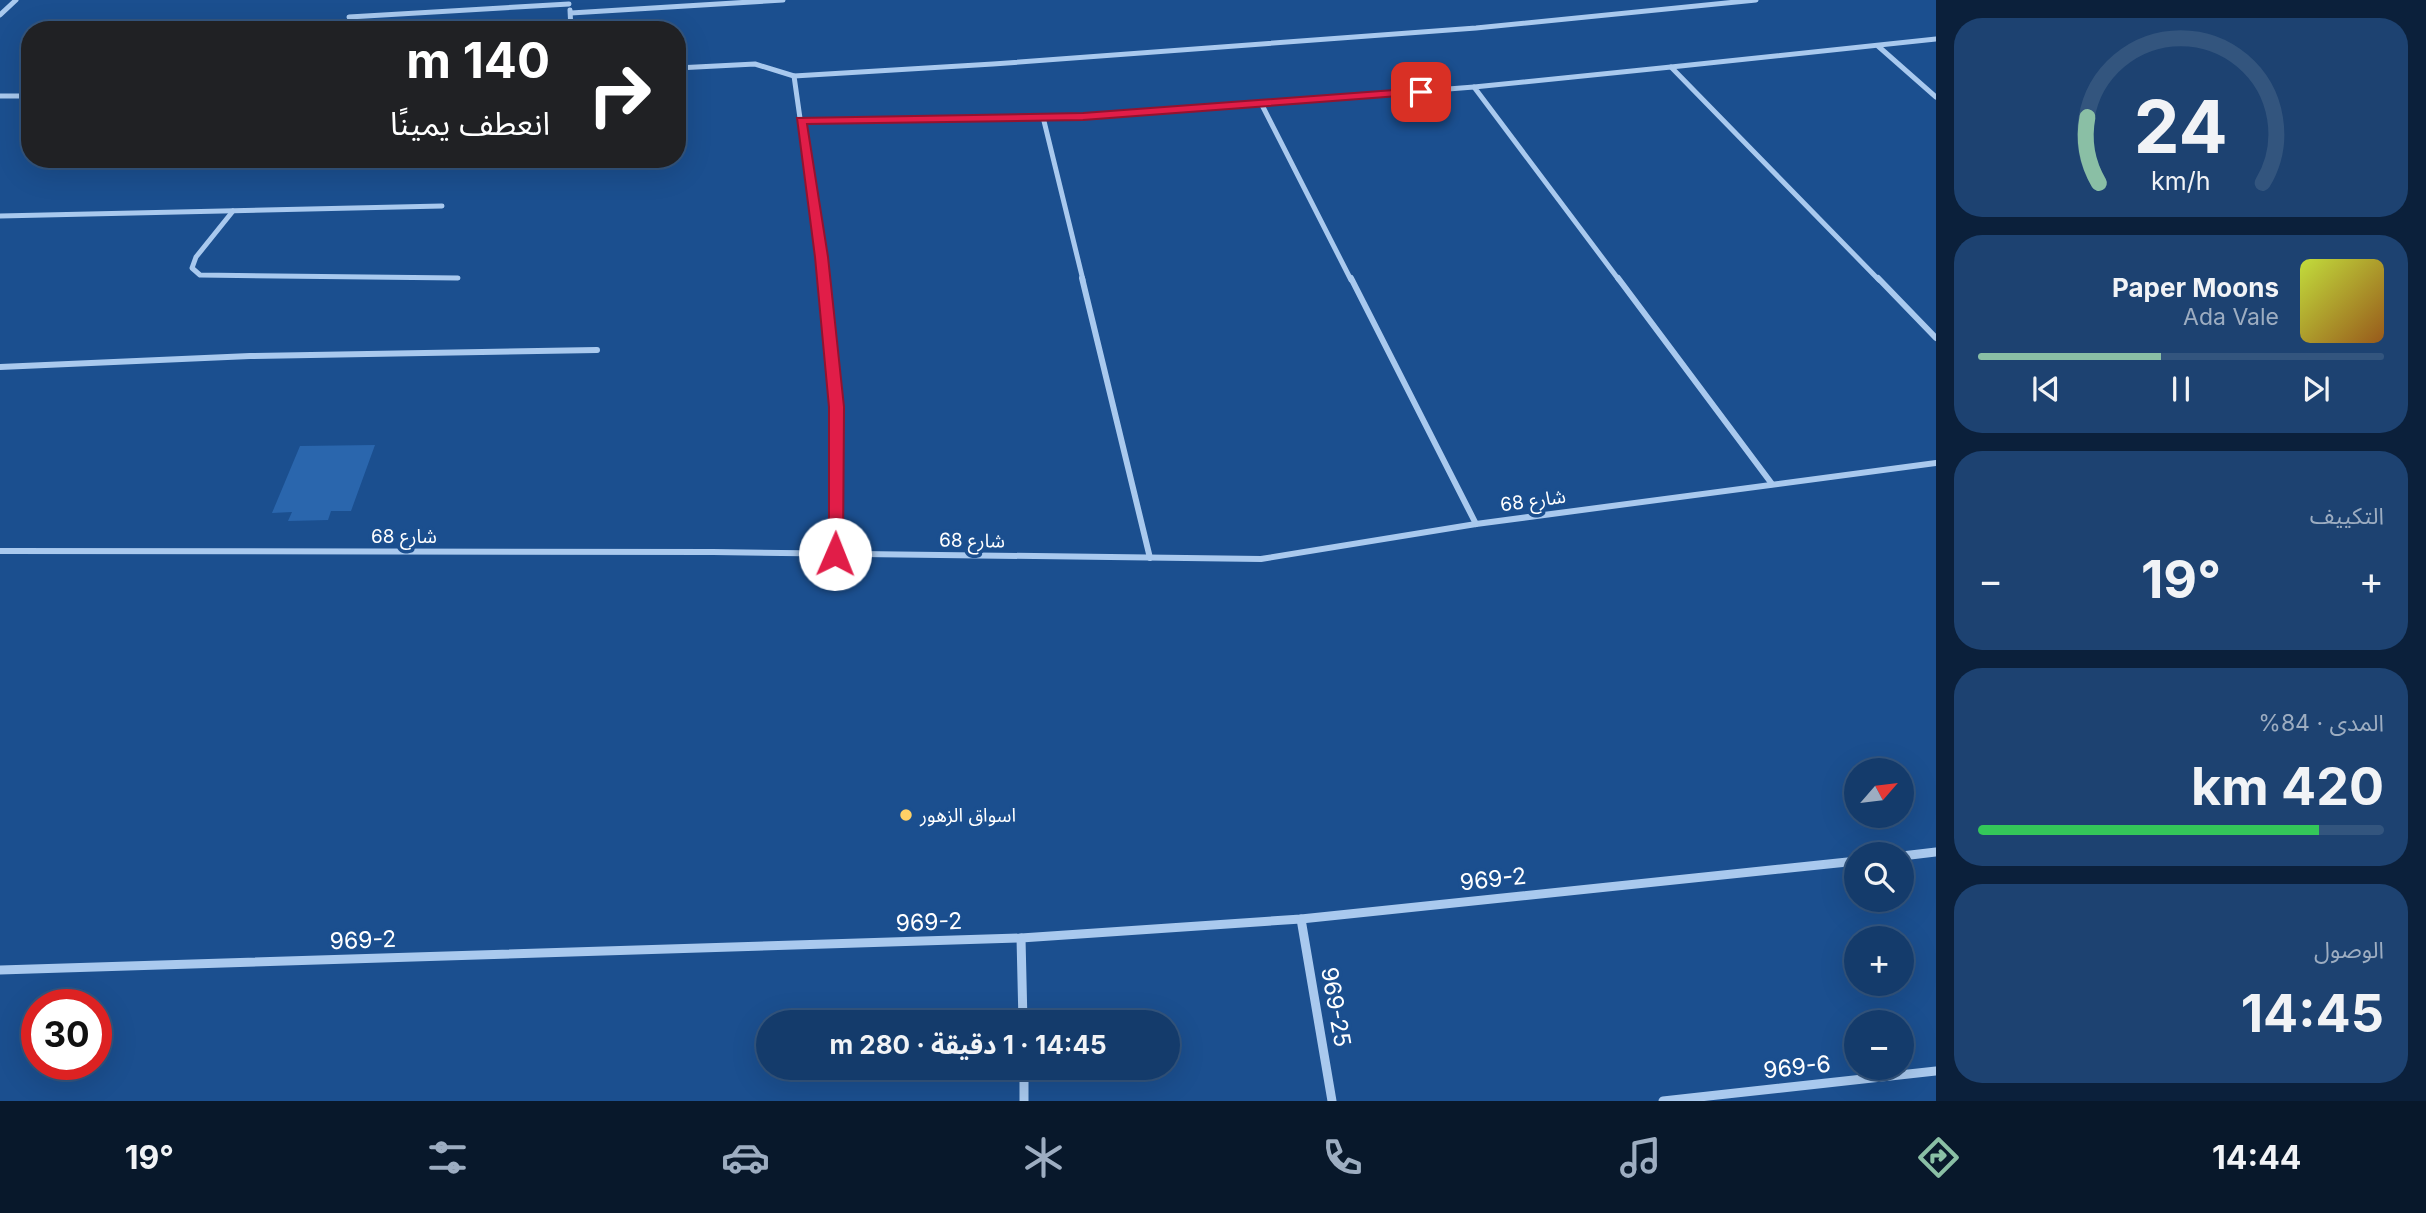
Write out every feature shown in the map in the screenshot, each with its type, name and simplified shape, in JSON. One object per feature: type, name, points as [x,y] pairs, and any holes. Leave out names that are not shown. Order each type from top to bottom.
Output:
[{"type":"street","points":[[0,15],[16,0]]},
{"type":"street","points":[[571,13],[783,0]]},
{"type":"street","points":[[686,68],[755,64],[794,76],[1476,28],[1756,0]]},
{"type":"street","points":[[349,16],[568,2],[571,21]]},
{"type":"street","points":[[801,120],[1043,117],[1262,106],[1936,39]]},
{"type":"street","points":[[1878,46],[1936,97]]},
{"type":"street","points":[[1671,67],[1936,338]]},
{"type":"street","points":[[794,76],[821,257],[836,407],[835,554]]},
{"type":"street","points":[[1474,87],[1772,484]]},
{"type":"street","points":[[0,96],[21,96]]},
{"type":"street","points":[[1262,106],[1476,524]]},
{"type":"street","points":[[1043,117],[1150,558]]},
{"type":"street","points":[[0,216],[442,206]]},
{"type":"street","points":[[233,211],[196,257],[192,268],[200,275],[458,278]]},
{"type":"street","points":[[0,367],[250,356],[597,351]]},
{"type":"street","name":"شارع 68","points":[[0,551],[835,554],[1261,559],[1476,524],[1936,463]]},
{"type":"street","points":[[1914,855],[1936,852]]},
{"type":"street","name":"969-2","points":[[0,970],[1021,939],[1301,919],[1844,861]]},
{"type":"street","name":"969-25","points":[[1301,919],[1332,1101]]},
{"type":"street","points":[[1021,939],[1023,1010]]},
{"type":"street","name":"969-6","points":[[1663,1101],[1936,1072]]},
{"type":"street","points":[[1024,1080],[1024,1101]]},
{"type":"building","points":[[375,445],[351,511],[331,511],[328,520],[288,521],[292,512],[272,513],[300,446]]},
{"type":"place","name":"اسواق الزهور","points":[[906,815]]},
{"type":"route","points":[[835,554],[836,407],[821,257],[801,120],[1083,117],[1262,106],[1421,92]]}]
